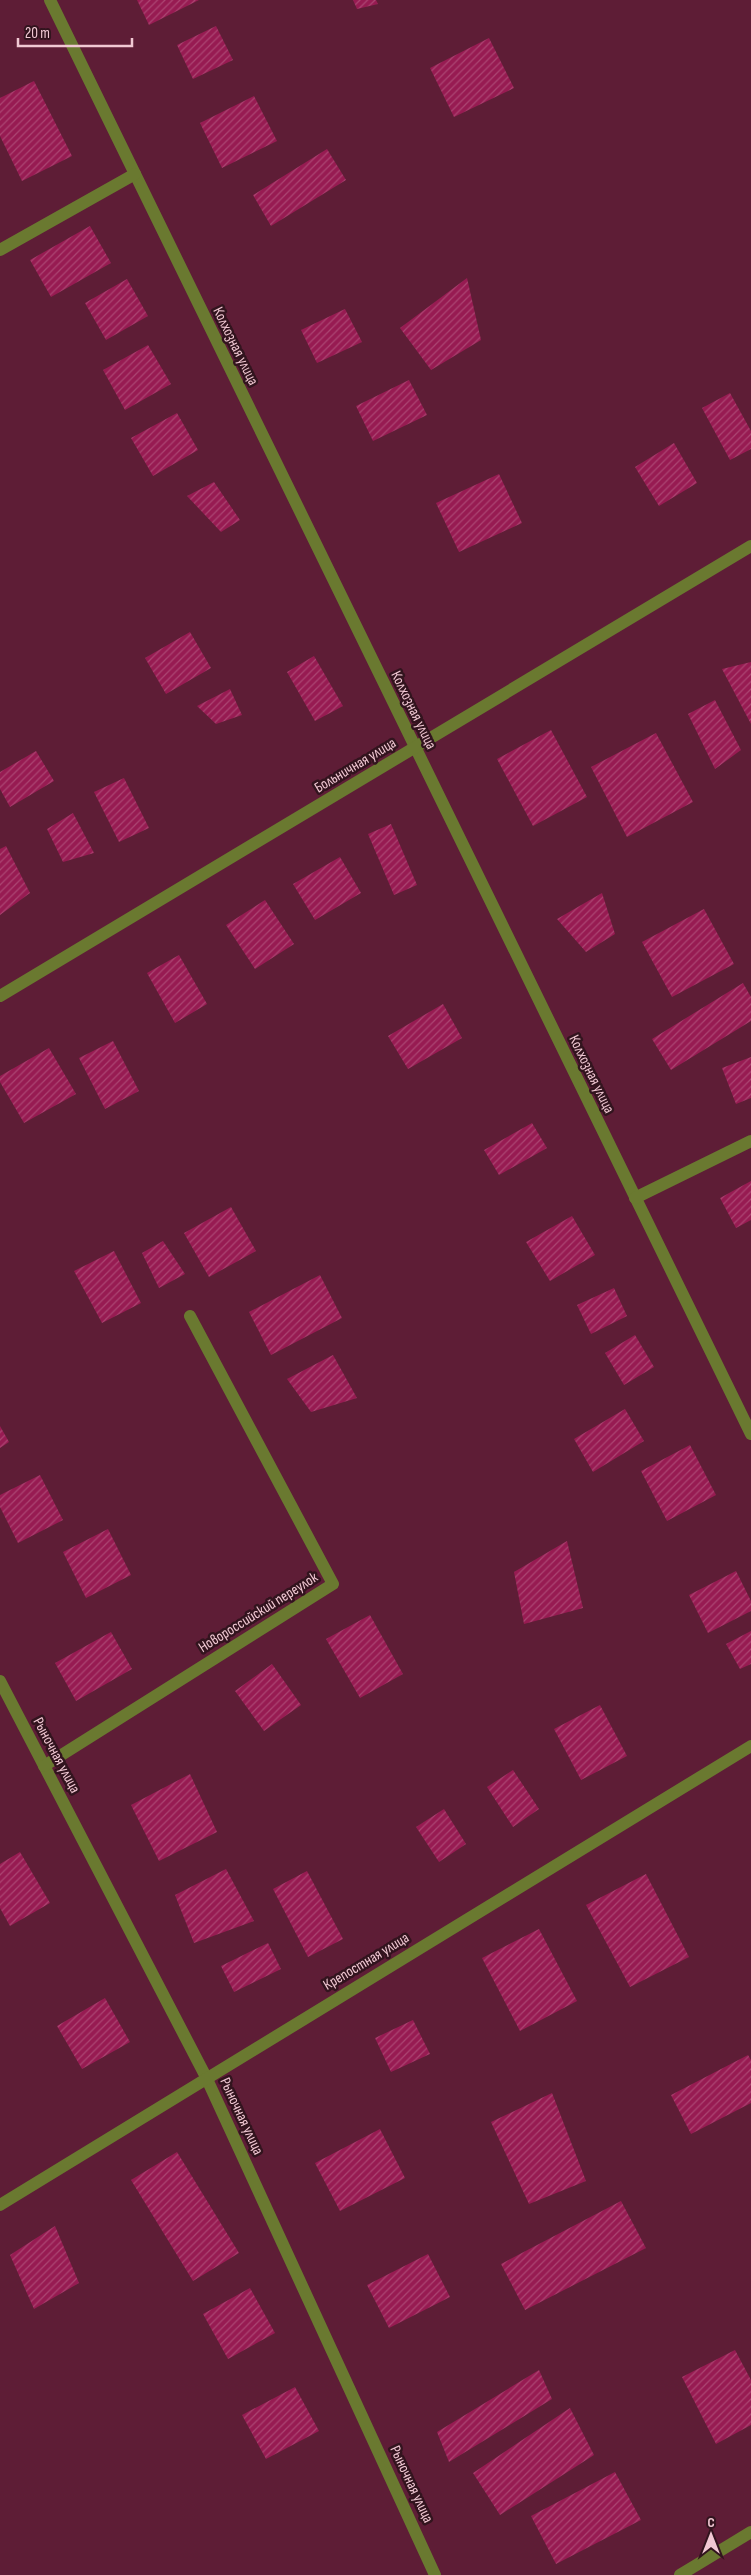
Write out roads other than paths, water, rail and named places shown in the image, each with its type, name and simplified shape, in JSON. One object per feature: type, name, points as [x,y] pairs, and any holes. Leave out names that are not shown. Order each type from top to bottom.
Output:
[{"type":"street","name":"Колхозная улица","points":[[50,0],[751,1434]]},
{"type":"street","points":[[0,250],[135,174]]},
{"type":"street","name":"Больничная улица","points":[[0,996],[751,546]]},
{"type":"street","points":[[635,1198],[751,1141]]},
{"type":"street","name":"Новороссийский переулок","points":[[44,1766],[333,1584],[190,1316]]},
{"type":"street","name":"Рыночная улица","points":[[0,1681],[206,2077],[436,2575]]},
{"type":"street","name":"Крепостная улица","points":[[0,2205],[206,2077],[751,1746]]},
{"type":"street","points":[[680,2575],[751,2532]]}]
